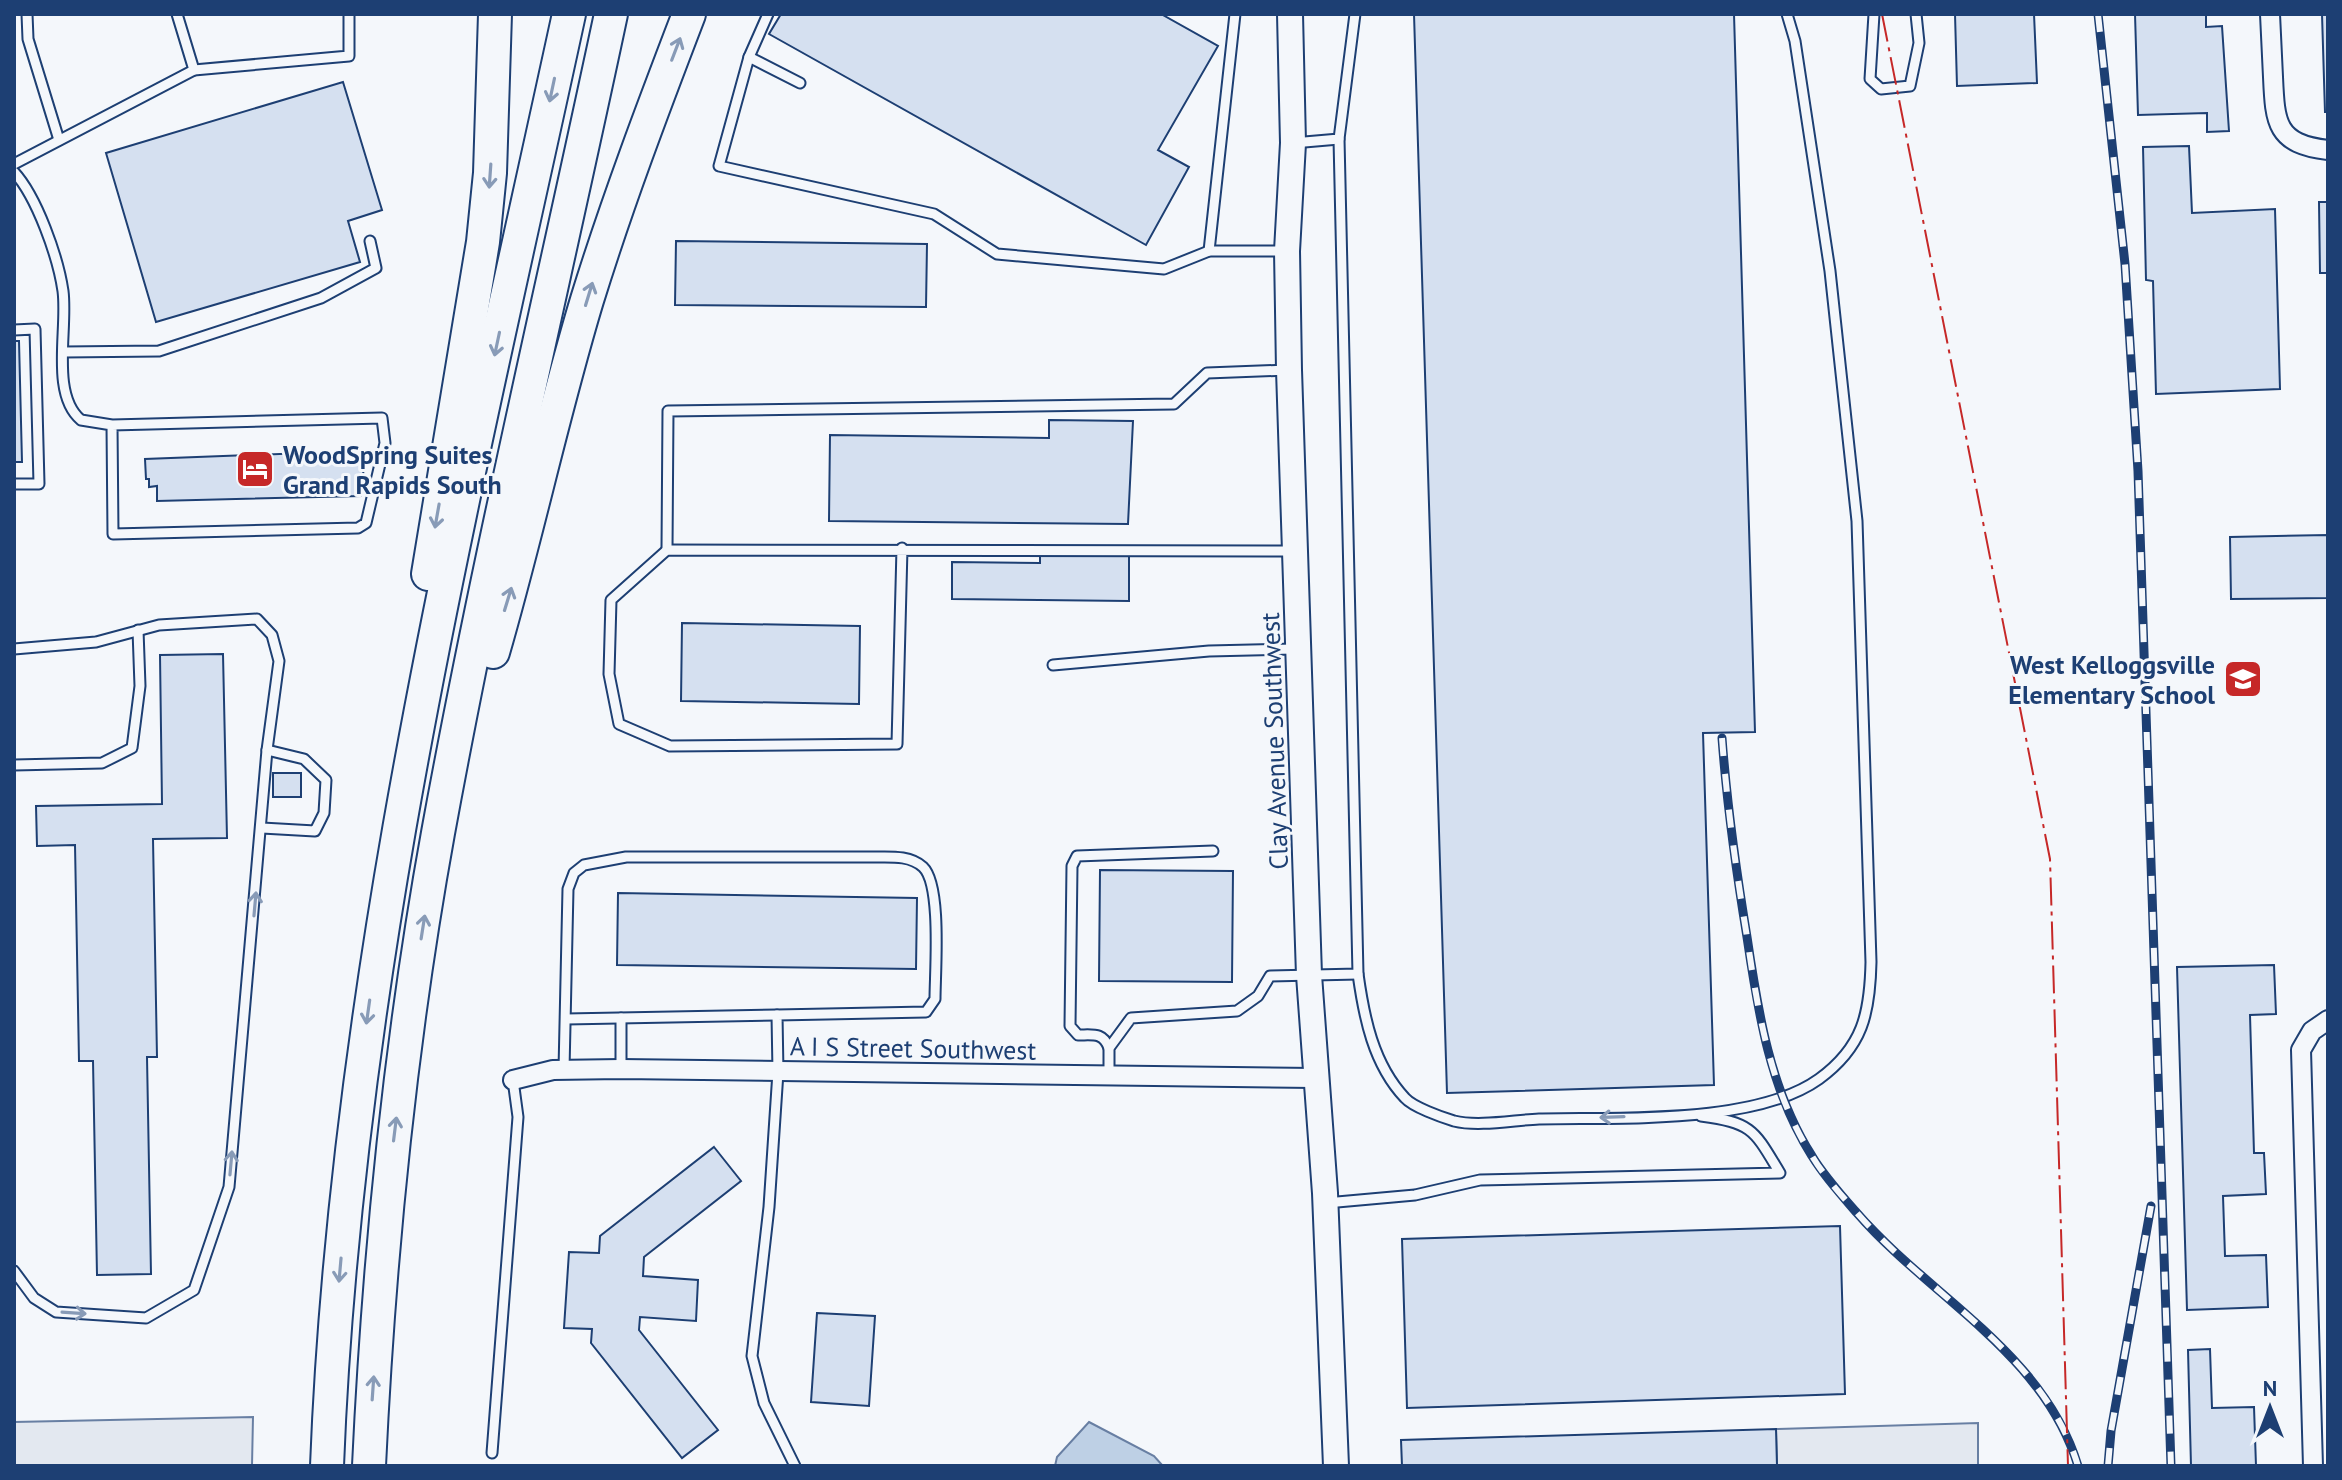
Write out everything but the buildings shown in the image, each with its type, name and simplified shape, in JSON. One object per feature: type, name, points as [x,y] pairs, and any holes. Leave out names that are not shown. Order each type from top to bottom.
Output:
[{"type":"highway","points":[[327,1466],[346,1208],[375,961],[425,592],[483,242],[490,173],[495,14]]},
{"type":"highway","points":[[375,961],[416,723],[569,14]]},
{"type":"highway","points":[[369,1466],[392,1156],[438,835],[488,583],[611,14]]},
{"type":"highway","points":[[438,835],[523,550],[586,303],[609,229],[689,14]]},
{"type":"street","name":"Clay Avenue Southwest","points":[[1290,14],[1293,143],[1287,251],[1289,370],[1309,975],[1314,1078],[1326,1203],[1336,1466]]},
{"type":"street","points":[[2270,14],[2275,119],[2285,134],[2304,147],[2328,150]]},
{"type":"street","points":[[2313,1466],[2301,1050],[2312,1031],[2328,1020]]},
{"type":"street","name":"A I S Street Southwest","points":[[513,1080],[564,1070],[621,1069],[1314,1078]]},
{"type":"lane","points":[[27,14],[28,39],[59,140]]},
{"type":"lane","points":[[177,14],[194,70]]},
{"type":"lane","points":[[14,164],[194,70],[349,56],[349,14]]},
{"type":"lane","points":[[768,14],[749,57],[719,166],[934,214],[997,254],[1164,269],[1209,251],[1287,251]]},
{"type":"lane","points":[[1209,251],[1235,14]]},
{"type":"lane","points":[[1326,1203],[1415,1195],[1480,1180],[1780,1173],[1755,1132],[1718,1118],[1690,1115],[1455,1121],[1406,1099],[1366,1030],[1358,974],[1339,139],[1355,14]]},
{"type":"lane","points":[[1690,1115],[1784,1098],[1820,1078],[1850,1049],[1869,1012],[1857,521],[1830,271],[1795,41],[1787,14]]},
{"type":"lane","points":[[1874,14],[1870,79],[1881,89],[1910,86],[1919,43],[1916,14]]},
{"type":"lane","points":[[749,57],[800,83]]},
{"type":"lane","points":[[1293,143],[1339,139]]},
{"type":"lane","points":[[14,172],[27,189],[57,264],[64,298],[64,393],[69,409],[87,423],[112,425],[382,418],[385,443],[366,523],[358,528],[113,534],[112,425]]},
{"type":"lane","points":[[64,352],[159,351],[321,298],[376,268],[370,241]]},
{"type":"lane","points":[[14,330],[35,329],[39,484],[14,484]]},
{"type":"lane","points":[[667,550],[668,411],[1174,404],[1207,373],[1289,370]]},
{"type":"lane","points":[[902,548],[897,744],[670,746],[619,724],[609,674],[611,600],[667,550],[902,548],[1296,551]]},
{"type":"lane","points":[[14,649],[96,642],[159,625],[257,619],[272,635],[279,661],[267,750],[229,1187],[194,1290],[146,1318],[56,1312],[34,1298],[14,1271]]},
{"type":"lane","points":[[14,765],[102,763],[132,748],[140,686],[138,630]]},
{"type":"lane","points":[[1053,665],[1209,651],[1299,649]]},
{"type":"lane","points":[[262,828],[315,831],[324,802],[326,780],[304,759],[267,750]]},
{"type":"lane","points":[[1109,1076],[1109,1048],[1105,1039],[1098,1035],[1078,1035],[1070,1026],[1072,866],[1077,856],[1213,851]]},
{"type":"lane","points":[[564,1070],[568,889],[574,873],[584,865],[626,857],[883,857],[909,859],[924,868],[933,886],[935,999],[926,1012],[566,1019]]},
{"type":"lane","points":[[1109,1048],[1131,1018],[1237,1011],[1258,996],[1270,976],[1358,974]]},
{"type":"lane","points":[[777,1015],[778,1072],[769,1207],[752,1356],[764,1403],[795,1466]]},
{"type":"lane","points":[[621,1018],[621,1069]]},
{"type":"lane","points":[[492,1453],[518,1117],[513,1080]]},
{"type":"shaded area","points":[[253,1417],[252,1466],[14,1466],[14,1422]]},
{"type":"shaded area","points":[[1978,1423],[1978,1466],[1777,1466],[1776,1429]]},
{"type":"water","points":[[1089,1422],[1154,1456],[1163,1466],[1055,1466],[1057,1457]]},
{"type":"railway","points":[[2098,14],[2125,264],[2138,471],[2171,1466]]},
{"type":"railway","points":[[1722,738],[1736,862],[1761,1022],[1776,1077],[1798,1131],[1822,1171],[1857,1213],[2012,1358],[2062,1426],[2078,1466]]},
{"type":"railway","points":[[2108,1466],[2111,1431],[2151,1206]]},
{"type":"power","points":[[1882,14],[2050,859],[2068,1466]]},
{"type":"place","name":"WoodSpring Suites Grand Rapids South","points":[[255,469]]},
{"type":"place","name":"West Kelloggsville Elementary School","points":[[2243,679]]}]
